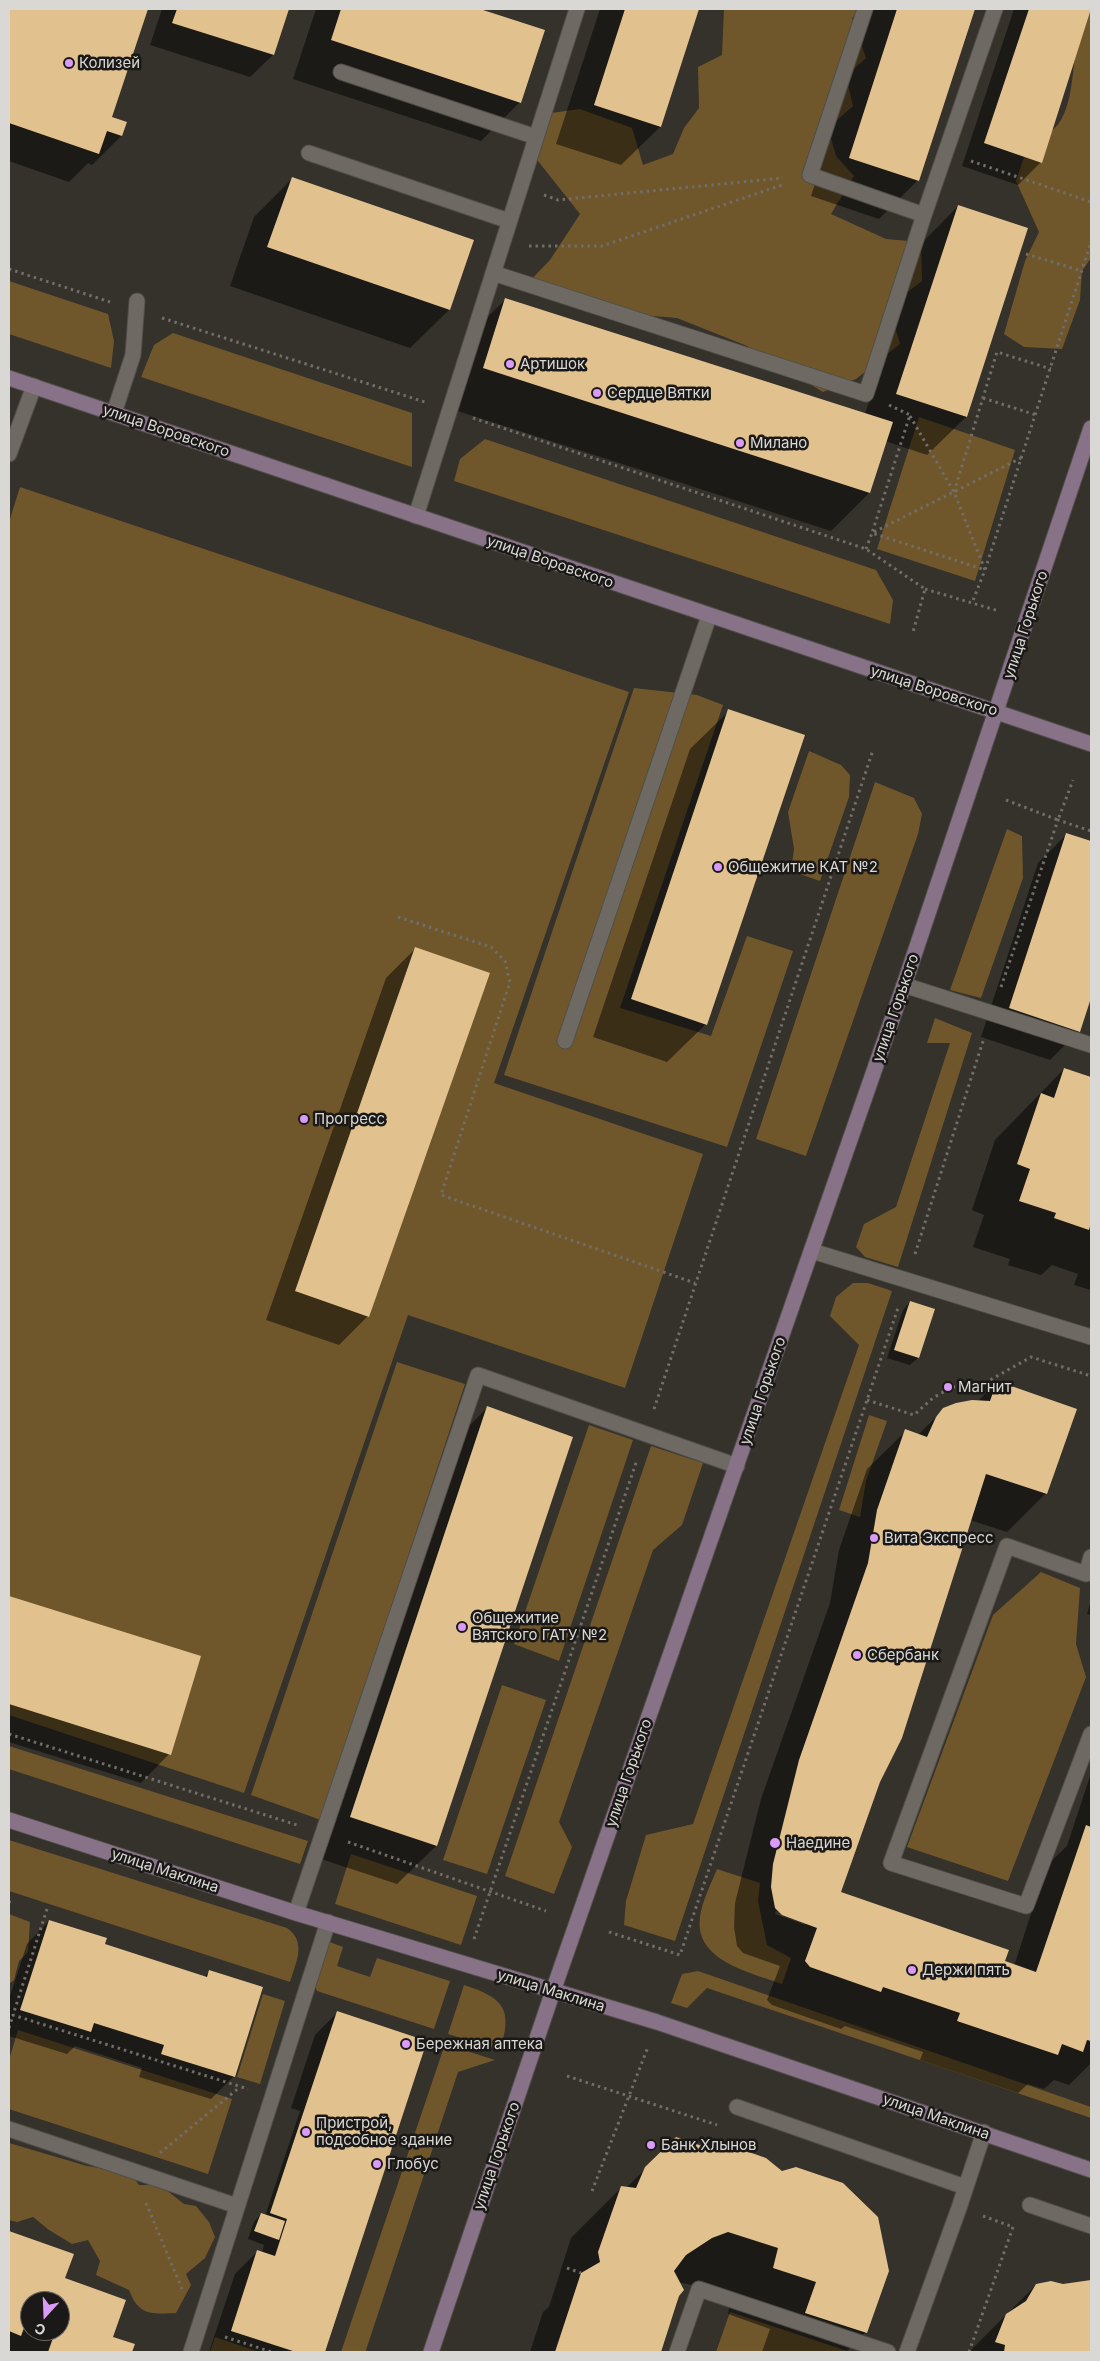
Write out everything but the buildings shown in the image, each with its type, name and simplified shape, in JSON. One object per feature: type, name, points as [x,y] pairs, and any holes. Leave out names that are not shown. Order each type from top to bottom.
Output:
[{"type":"street","name":"улица Воровского","points":[[9,378],[1091,744]]},
{"type":"street","name":"улица Горького","points":[[431,2352],[553,1991],[904,985],[1091,428]]},
{"type":"street","name":"улица Маклина","points":[[9,1820],[296,1913],[656,2022],[1091,2168]]},
{"type":"lane","points":[[416,516],[577,9]]},
{"type":"lane","points":[[865,9],[810,175],[924,214]]},
{"type":"lane","points":[[493,273],[866,394],[924,214],[995,9]]},
{"type":"lane","points":[[341,72],[536,137]]},
{"type":"lane","points":[[309,153],[509,222]]},
{"type":"lane","points":[[114,413],[133,355],[137,305]]},
{"type":"lane","points":[[9,454],[34,386]]},
{"type":"lane","points":[[565,1041],[709,616]]},
{"type":"lane","points":[[904,985],[1091,1044]]},
{"type":"lane","points":[[812,1251],[1091,1337]]},
{"type":"lane","points":[[296,1913],[478,1375],[736,1466]]},
{"type":"lane","points":[[1091,1557],[1088,1581],[1007,1546],[891,1863],[1026,1906],[1091,1734]]},
{"type":"lane","points":[[191,2352],[270,2097],[328,1922]]},
{"type":"lane","points":[[737,2107],[965,2187]]},
{"type":"lane","points":[[9,2129],[236,2206]]},
{"type":"lane","points":[[907,2352],[984,2132]]},
{"type":"lane","points":[[1030,2204],[1091,2226]]},
{"type":"lane","points":[[677,2352],[699,2290],[888,2352]]},
{"type":"path","points":[[945,153],[1091,202]]},
{"type":"path","points":[[521,185],[558,200],[810,175]]},
{"type":"path","points":[[501,245],[602,246],[810,175]]},
{"type":"path","points":[[972,603],[986,570],[1091,242]]},
{"type":"path","points":[[1026,254],[1082,271]]},
{"type":"path","points":[[9,269],[137,305],[866,549],[925,589],[1000,610]]},
{"type":"path","points":[[954,492],[997,352],[1051,369]]},
{"type":"path","points":[[866,394],[910,416],[954,492],[986,570]]},
{"type":"path","points":[[983,398],[1036,415]]},
{"type":"path","points":[[866,549],[910,416]]},
{"type":"path","points":[[872,533],[1022,458]]},
{"type":"path","points":[[872,533],[986,570]]},
{"type":"path","points":[[913,632],[925,589]]},
{"type":"path","points":[[471,1947],[646,1434],[873,750]]},
{"type":"path","points":[[609,1932],[680,1955],[907,1281],[992,1013],[1073,780]]},
{"type":"path","points":[[1006,800],[1091,831]]},
{"type":"path","points":[[398,917],[491,947],[505,961],[510,982],[441,1195],[696,1284]]},
{"type":"path","points":[[867,1400],[914,1415],[932,1398],[952,1387],[983,1384],[1031,1357],[1091,1376]]},
{"type":"path","points":[[9,1734],[324,1834],[546,1911]]},
{"type":"path","points":[[9,1903],[11,1897]]},
{"type":"path","points":[[9,2028],[47,1909]]},
{"type":"path","points":[[13,2015],[270,2097]]},
{"type":"path","points":[[592,2191],[650,2041]]},
{"type":"path","points":[[567,2076],[708,2122]]},
{"type":"path","points":[[153,2158],[241,2087]]},
{"type":"path","points":[[132,2170],[198,2329]]},
{"type":"path","points":[[969,2352],[1013,2227]]},
{"type":"path","points":[[566,2268],[581,2272]]},
{"type":"path","points":[[224,2337],[272,2352]]},
{"type":"shaded area","points":[[724,9],[862,9],[852,18],[866,58],[846,76],[853,106],[828,128],[836,156],[854,176],[831,214],[886,239],[921,242],[922,281],[889,306],[900,344],[856,379],[823,392],[747,346],[677,318],[604,312],[523,288],[550,260],[580,214],[538,161],[537,115],[580,109],[632,128],[643,165],[673,154],[684,128],[699,108],[698,67],[722,55]]},
{"type":"shaded area","points":[[1091,9],[1091,258],[1082,271],[1080,300],[1062,349],[1024,347],[1004,334],[1025,261],[1039,232],[1016,181],[1023,159],[1029,148],[1058,125],[1067,108],[1079,35]]},
{"type":"shaded area","points":[[9,281],[108,314],[114,341],[111,368],[9,334]]},
{"type":"shaded area","points":[[173,333],[412,413],[412,467],[141,377],[154,345]]},
{"type":"shaded area","points":[[919,417],[1015,450],[975,581],[877,549]]},
{"type":"shaded area","points":[[485,439],[876,570],[893,600],[890,624],[454,481],[460,459]]},
{"type":"shaded area","name":"Прогресс","points":[[20,487],[629,692],[494,1083],[703,1154],[625,1388],[408,1315],[244,1793],[9,1715],[9,522]]},
{"type":"shaded area","points":[[634,688],[697,695],[723,705],[620,1008],[711,1036],[747,936],[793,951],[727,1147],[504,1075]]},
{"type":"shaded area","points":[[809,751],[841,765],[850,775],[849,797],[820,881],[791,871],[794,849],[788,812]]},
{"type":"shaded area","points":[[875,782],[914,798],[922,814],[918,834],[806,1156],[756,1139]]},
{"type":"shaded area","points":[[1007,829],[1022,836],[1023,878],[981,998],[950,990]]},
{"type":"shaded area","points":[[935,1018],[972,1033],[898,1267],[865,1257],[856,1247],[864,1224],[896,1207],[950,1043],[927,1043]]},
{"type":"shaded area","points":[[853,1283],[868,1283],[892,1291],[675,1941],[624,1925],[626,1901],[646,1835],[693,1824],[859,1345],[830,1316],[836,1297]]},
{"type":"shaded area","points":[[397,1362],[465,1384],[321,1820],[251,1795]]},
{"type":"shaded area","points":[[869,1415],[887,1421],[866,1481],[860,1517],[839,1510]]},
{"type":"shaded area","points":[[589,1425],[633,1440],[559,1661],[514,1644]]},
{"type":"shaded area","points":[[651,1446],[703,1463],[682,1525],[653,1550],[559,1822],[572,1847],[554,1894],[505,1876]]},
{"type":"shaded area","points":[[1041,1572],[1080,1588],[1076,1644],[1086,1677],[1008,1881],[907,1847],[993,1615]]},
{"type":"shaded area","points":[[502,1685],[546,1700],[487,1874],[443,1860]]},
{"type":"shaded area","points":[[9,1746],[308,1841],[300,1864],[9,1769]]},
{"type":"shaded area","points":[[9,1840],[287,1928],[297,1940],[298,1946],[297,1960],[290,1982],[9,1891]]},
{"type":"shaded area","points":[[351,1854],[477,1896],[461,1945],[335,1904]]},
{"type":"shaded area","points":[[717,1869],[760,1883],[758,1901],[767,1945],[791,1958],[782,1984],[740,1969],[715,1954],[706,1944],[700,1932],[700,1917]]},
{"type":"shaded area","points":[[9,1914],[30,1922],[28,1952],[19,1961],[14,1980],[9,1984]]},
{"type":"shaded area","points":[[327,1941],[343,1947],[337,1966],[370,1977],[377,1958],[450,1981],[434,2029],[317,1991],[314,1982]]},
{"type":"shaded area","points":[[698,1971],[1091,2107],[1091,2118],[707,1988],[687,2008],[671,2003],[682,1974]]},
{"type":"shaded area","points":[[464,1985],[488,1995],[502,2007],[505,2015],[505,2024],[500,2050],[448,2034]]},
{"type":"shaded area","points":[[263,1994],[285,2001],[260,2084],[237,2077]]},
{"type":"shaded area","points":[[18,2030],[232,2099],[208,2174],[9,2109],[9,2060]]},
{"type":"shaded area","points":[[445,2044],[495,2060],[458,2072],[366,2350],[367,2352],[341,2352]]},
{"type":"shaded area","points":[[9,2143],[87,2166],[118,2171],[133,2177],[139,2185],[160,2185],[184,2204],[196,2206],[209,2222],[215,2237],[205,2258],[186,2274],[191,2285],[176,2313],[147,2312],[137,2305],[129,2290],[96,2275],[100,2261],[88,2240],[72,2244],[49,2230],[33,2217],[17,2222],[9,2220]]},
{"type":"shaded area","points":[[730,2312],[850,2352],[716,2352]]},
{"type":"shaded area","points":[[215,2337],[259,2352],[210,2352]]},
{"type":"place","name":"Колизей","points":[[69,63]]},
{"type":"place","name":"Артишок","points":[[510,364]]},
{"type":"place","name":"Сердце Вятки","points":[[597,393]]},
{"type":"place","name":"Милано","points":[[740,443]]},
{"type":"place","name":"Общежитие КАТ №2","points":[[718,867]]},
{"type":"place","name":"Прогресс","points":[[304,1119]]},
{"type":"place","name":"Магнит","points":[[948,1387]]},
{"type":"place","name":"Вита Экспресс","points":[[874,1538]]},
{"type":"place","name":"Общежитие Вятского ГАТУ №2","points":[[462,1627]]},
{"type":"place","name":"Сбербанк","points":[[857,1655]]},
{"type":"place","name":"Наедине","points":[[775,1843]]},
{"type":"place","name":"Держи пять","points":[[912,1970]]},
{"type":"place","name":"Бережная аптека","points":[[406,2044]]},
{"type":"place","name":"Пристрой, подсобное здание","points":[[306,2132]]},
{"type":"place","name":"Банк Хлынов","points":[[651,2145]]},
{"type":"place","name":"Глобус","points":[[377,2164]]}]
